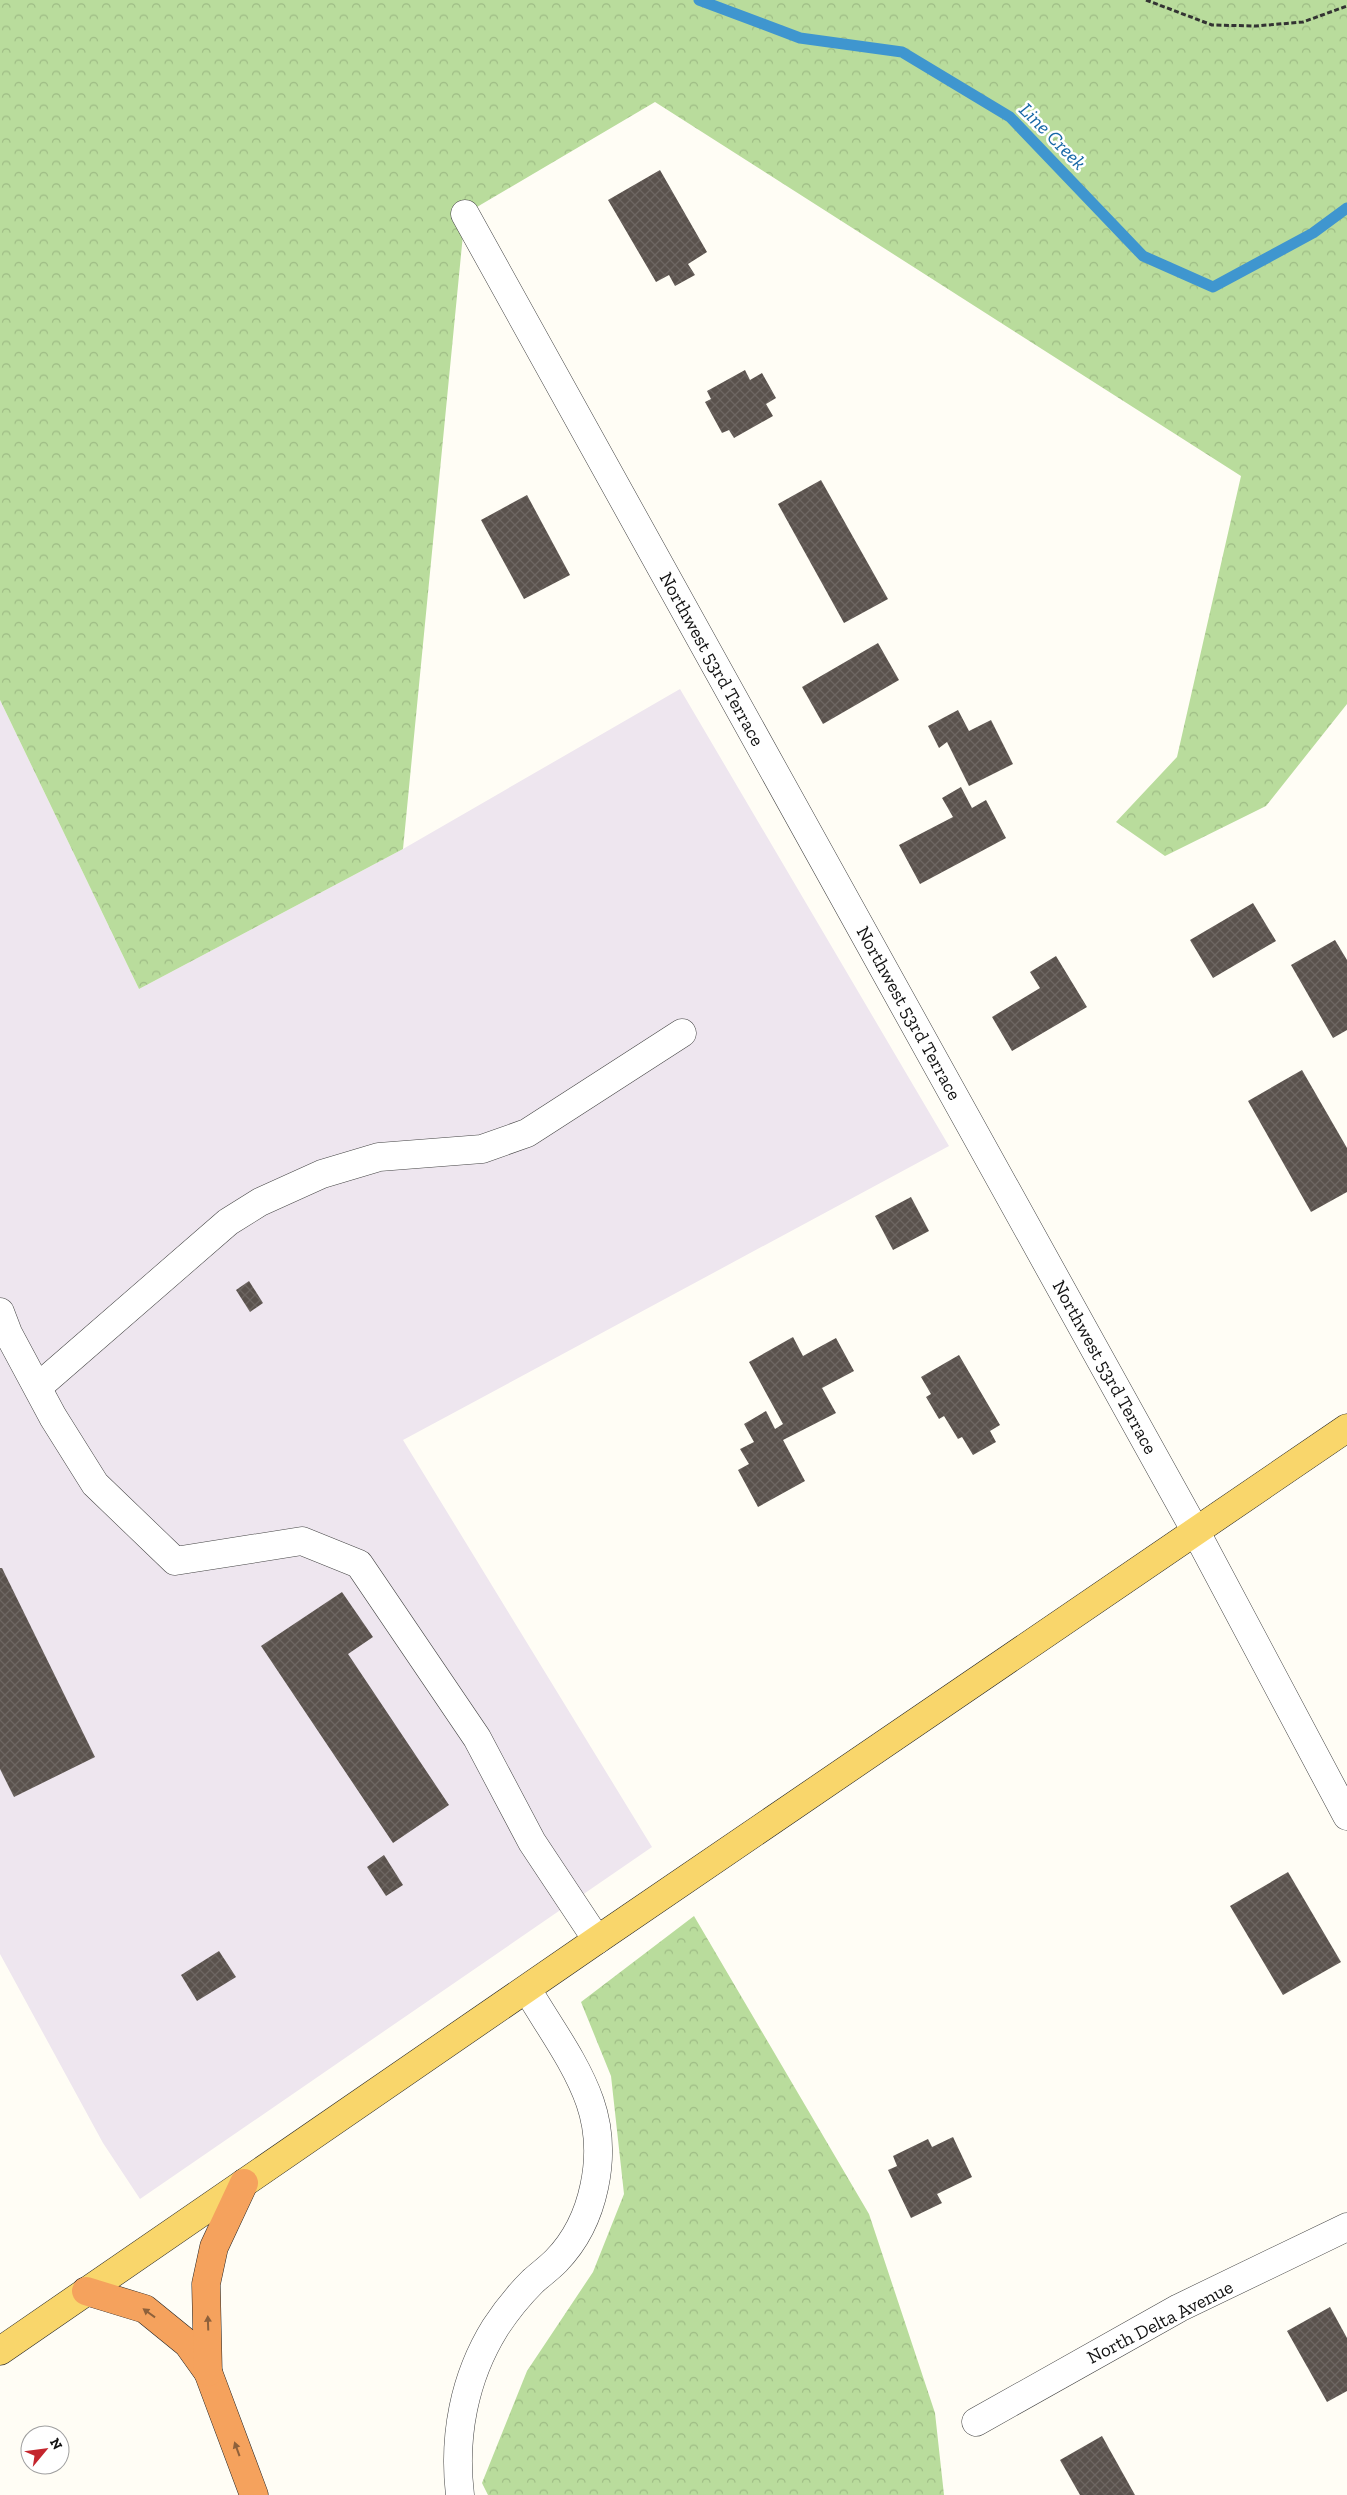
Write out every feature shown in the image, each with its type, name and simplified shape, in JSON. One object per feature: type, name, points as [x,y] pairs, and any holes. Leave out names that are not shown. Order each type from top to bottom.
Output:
[{"type":"highway","points":[[208,2372],[206,2284],[214,2247],[244,2183]]},
{"type":"highway","points":[[86,2291],[145,2309],[188,2344],[208,2372],[254,2495]]},
{"type":"main road","points":[[0,2350],[1347,1428]]},
{"type":"street","name":"Northwest 53rd Terrace","points":[[465,214],[1196,1532],[1347,1816]]},
{"type":"street","points":[[38,1388],[228,1222],[260,1202],[322,1174],[379,1157],[482,1149],[527,1133],[682,1033]]},
{"type":"street","points":[[0,1312],[8,1332],[38,1388],[95,1484],[175,1561],[302,1541],[359,1564],[477,1738],[532,1842],[597,1940]]},
{"type":"street","points":[[460,2495],[457,2474],[458,2443],[462,2413],[470,2383],[481,2355],[513,2303],[534,2280],[557,2261],[574,2238],[587,2213],[594,2186],[597,2148],[596,2129],[590,2102],[578,2076],[527,1989]]},
{"type":"street","name":"North Delta Avenue","points":[[976,2422],[1179,2308],[1347,2228]]},
{"type":"path","points":[[1146,0],[1212,25],[1256,26],[1304,22],[1347,6]]},
{"type":"shaded area","points":[[680,689],[949,1146],[403,1440],[652,1847],[140,2199],[103,2143],[0,1954],[0,700],[139,989],[403,849]]},
{"type":"green space","points":[[0,0],[1347,0],[1347,704],[1266,806],[1165,856],[1116,822],[1177,757],[1241,476],[655,102],[465,214],[403,849],[139,989],[0,700]]},
{"type":"green space","points":[[694,1916],[869,2214],[935,2413],[944,2495],[488,2495],[482,2483],[527,2371],[593,2272],[624,2194],[611,2076],[581,2002]]},
{"type":"building","points":[[660,170],[707,252],[688,264],[695,275],[675,286],[669,275],[656,282],[608,200]]},
{"type":"building","points":[[745,370],[750,380],[762,373],[776,398],[766,404],[773,416],[734,438],[729,430],[722,433],[705,402],[711,399],[707,391]]},
{"type":"building","points":[[821,480],[888,599],[844,623],[778,504]]},
{"type":"building","points":[[527,495],[570,575],[524,599],[481,520]]},
{"type":"building","points":[[878,643],[899,680],[823,724],[802,687]]},
{"type":"building","points":[[958,710],[969,731],[991,720],[1013,764],[969,786],[947,742],[939,748],[928,726]]},
{"type":"building","points":[[961,787],[972,808],[986,800],[1006,838],[920,884],[899,845],[953,817],[942,798]]},
{"type":"building","points":[[1253,903],[1276,941],[1213,978],[1190,940]]},
{"type":"building","points":[[1335,940],[1347,960],[1347,1030],[1333,1038],[1291,965]]},
{"type":"building","points":[[1056,956],[1087,1007],[1012,1051],[992,1017],[1040,988],[1030,972]]},
{"type":"building","points":[[1302,1070],[1347,1148],[1347,1192],[1311,1212],[1248,1101]]},
{"type":"building","points":[[911,1197],[929,1231],[893,1250],[875,1216]]},
{"type":"building","points":[[249,1281],[263,1303],[250,1312],[236,1290]]},
{"type":"building","points":[[793,1337],[803,1356],[836,1338],[854,1371],[822,1388],[836,1413],[783,1440],[805,1481],[758,1507],[738,1470],[749,1464],[740,1449],[754,1442],[744,1424],[766,1411],[775,1429],[783,1424],[749,1362]]},
{"type":"building","points":[[959,1355],[1000,1425],[990,1431],[996,1442],[973,1455],[962,1437],[958,1439],[944,1416],[939,1419],[926,1397],[931,1394],[921,1377]]},
{"type":"building","points":[[0,1568],[2,1568],[95,1757],[14,1797],[0,1769]]},
{"type":"building","points":[[342,1592],[373,1637],[348,1654],[449,1805],[393,1843],[261,1646]]},
{"type":"building","points":[[384,1855],[403,1885],[386,1896],[367,1867]]},
{"type":"building","points":[[1288,1872],[1341,1962],[1283,1995],[1230,1906]]},
{"type":"building","points":[[219,1951],[236,1977],[197,2001],[181,1975]]},
{"type":"building","points":[[953,2137],[972,2177],[937,2194],[942,2203],[911,2218],[888,2170],[897,2166],[893,2156],[928,2139],[932,2147]]},
{"type":"building","points":[[1330,2307],[1347,2338],[1347,2391],[1327,2402],[1287,2331]]},
{"type":"building","points":[[1102,2436],[1135,2495],[1080,2495],[1060,2460]]},
{"type":"waterway","name":"Line Creek","points":[[699,0],[800,38],[902,52],[1010,117],[1143,256],[1213,287],[1313,233],[1347,208]]}]
